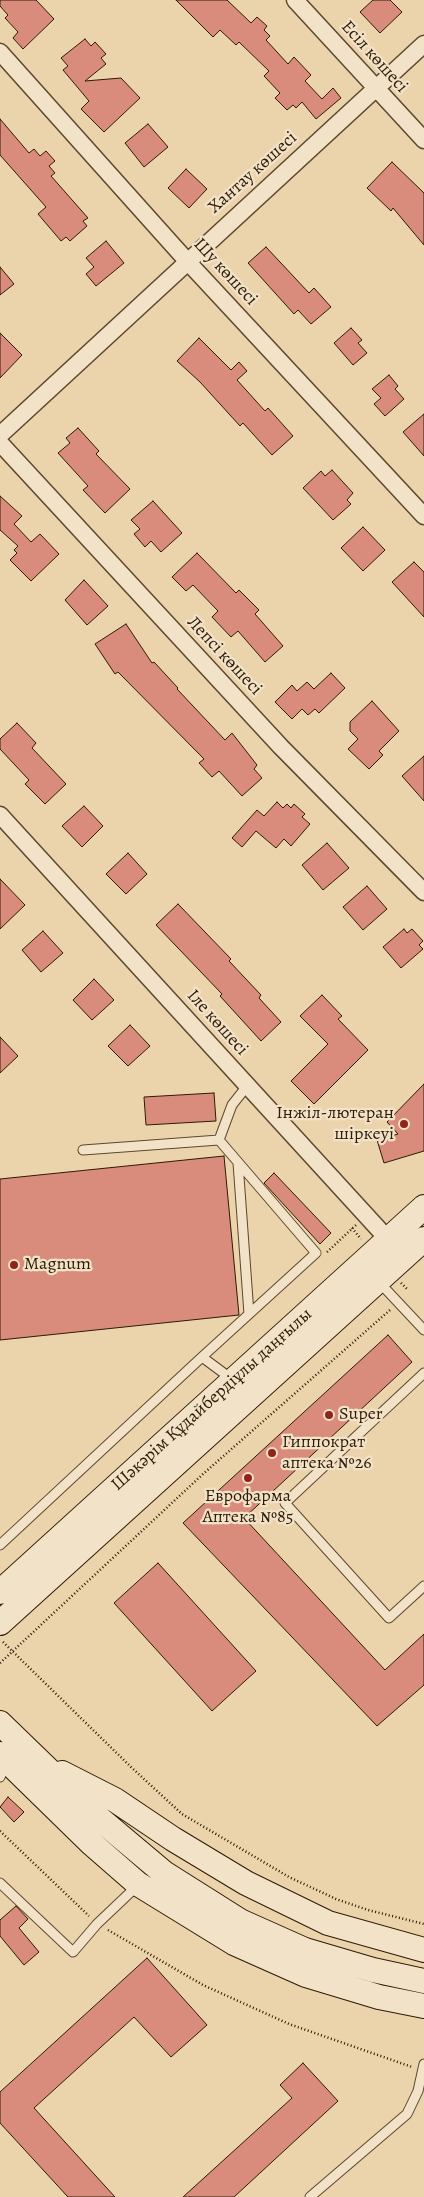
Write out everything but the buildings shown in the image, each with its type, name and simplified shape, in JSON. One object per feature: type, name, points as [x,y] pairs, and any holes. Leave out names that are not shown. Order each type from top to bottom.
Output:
[{"type":"main road","name":"Шәкәрім Құдайбердіұлы даңғылы","points":[[1,1632],[396,1248],[424,1207]]},
{"type":"main road","name":"Шәкәрім Құдайбердіұлы даңғылы","points":[[396,1248],[424,1239]]},
{"type":"main road","name":"Шәкәрім Құдайбердіұлы даңғылы","points":[[0,1592],[233,1380],[371,1271]]},
{"type":"main road","points":[[0,1722],[95,1815],[164,1873],[240,1921],[306,1950],[374,1970],[424,1981]]},
{"type":"main road","points":[[41,1763],[115,1800],[173,1839],[246,1883],[328,1922],[424,1950]]},
{"type":"main road","points":[[2,1764],[138,1884],[234,1943],[306,1975],[379,1997],[424,2006]]},
{"type":"street","name":"Есіл көшесі","points":[[295,0],[424,140]]},
{"type":"street","name":"Хантау көшесі","points":[[0,435],[424,44]]},
{"type":"street","name":"Шу көшесі","points":[[0,52],[187,261],[424,516]]},
{"type":"street","name":"Лепсі көшесі","points":[[0,443],[281,747],[424,892]]},
{"type":"street","name":"Іле көшесі","points":[[0,815],[396,1248]]},
{"type":"lane","points":[[219,1140],[232,1106],[247,1086]]},
{"type":"lane","points":[[83,1150],[219,1140]]},
{"type":"lane","points":[[0,1545],[316,1253],[219,1140]]},
{"type":"lane","points":[[238,1162],[250,1314]]},
{"type":"lane","points":[[371,1271],[424,1330]]},
{"type":"lane","points":[[202,1357],[233,1380]]},
{"type":"lane","points":[[424,1373],[285,1503],[389,1618],[424,1586]]},
{"type":"lane","points":[[0,1884],[73,1952],[97,1924],[138,1884]]},
{"type":"lane","points":[[310,2197],[407,2114],[418,2091],[423,2067]]},
{"type":"path","points":[[0,1663],[203,1474],[399,1303]]},
{"type":"path","points":[[1,1632],[13,1650],[131,1767],[182,1814],[289,1877],[336,1899],[368,1910],[424,1924]]},
{"type":"path","points":[[0,1830],[97,1924],[203,1985],[288,2024],[423,2067]]},
{"type":"place","name":"Інжіл-лютеран шіркеуі","points":[[404,1124]]},
{"type":"place","name":"Magnum","points":[[14,1265]]},
{"type":"place","name":"Super","points":[[329,1415]]},
{"type":"place","name":"Гиппократ аптека №26","points":[[272,1453]]},
{"type":"place","name":"Еврофарма Аптека №85","points":[[248,1478]]}]
